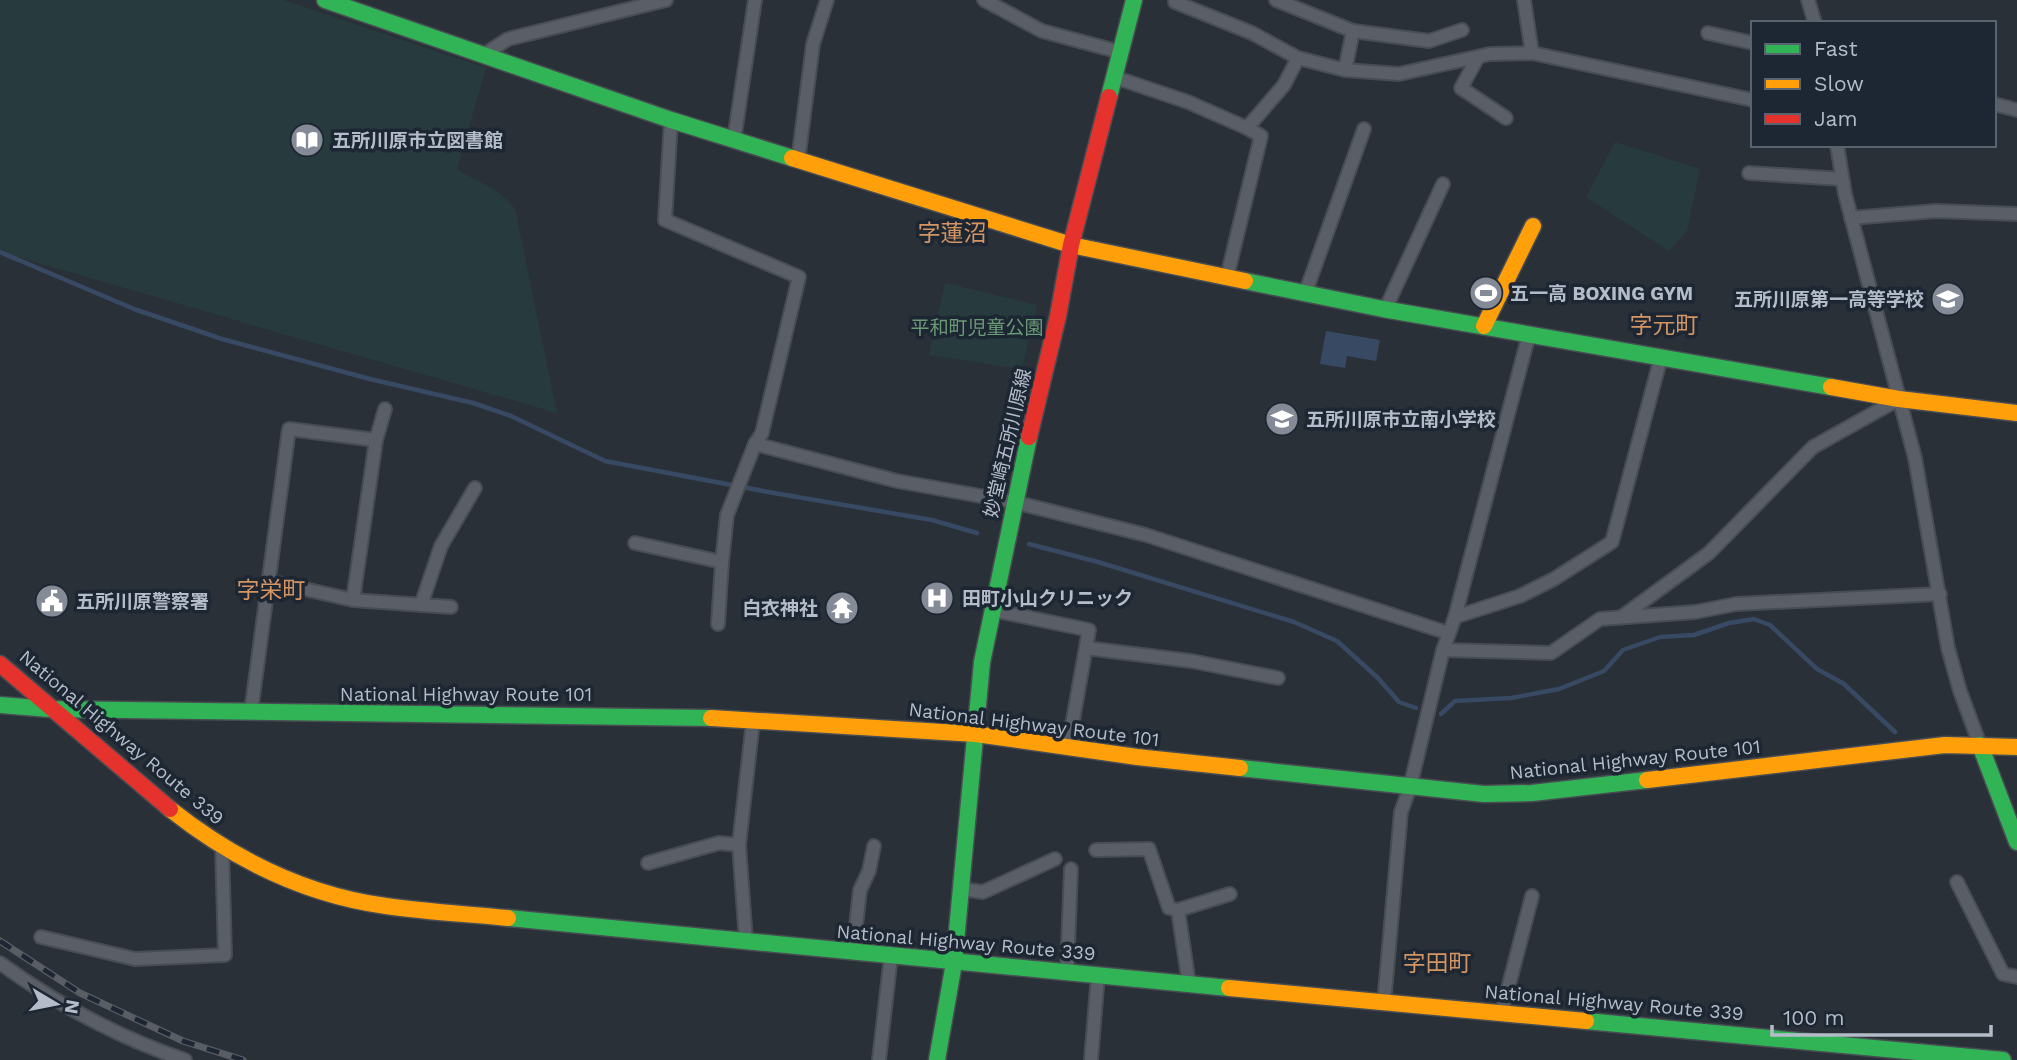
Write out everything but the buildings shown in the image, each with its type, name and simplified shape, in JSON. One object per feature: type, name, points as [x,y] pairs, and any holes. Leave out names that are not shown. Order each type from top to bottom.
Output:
[{"type":"main road","points":[[325,0],[671,120],[1071,245],[1385,310],[1899,399],[2017,413]]},
{"type":"main road","name":"妙堂崎五所川原線","points":[[937,1060],[954,963],[982,662],[1014,502],[1058,316],[1071,245],[1134,0]]},
{"type":"main road","points":[[1483,327],[1533,226]]},
{"type":"main road","name":"National Highway Route 339","points":[[0,664],[49,709],[188,824],[222,846],[248,862],[288,880],[385,906],[954,963],[2003,1060]]},
{"type":"main road","name":"National Highway Route 101","points":[[3,706],[49,709],[676,716],[976,734],[1068,748],[1484,794],[1532,793],[1945,745],[2017,747]]},
{"type":"main road","points":[[1980,745],[2017,842]]},
{"type":"street","points":[[485,54],[508,38],[666,0]]},
{"type":"street","points":[[734,140],[755,0]]},
{"type":"street","points":[[798,160],[813,44],[827,0]]},
{"type":"street","points":[[984,0],[1042,31],[1120,52]]},
{"type":"street","points":[[1276,0],[1353,31],[1429,41],[1462,30]]},
{"type":"street","points":[[1524,0],[1532,53]]},
{"type":"street","points":[[1808,0],[1814,21]]},
{"type":"street","points":[[1175,2],[1252,33],[1298,58],[1345,71],[1399,74],[1478,57],[1532,53],[1751,100]]},
{"type":"street","points":[[1345,71],[1353,31]]},
{"type":"street","points":[[1708,33],[1751,43]]},
{"type":"street","points":[[1478,57],[1461,88],[1506,118]]},
{"type":"street","points":[[1247,128],[1284,85],[1298,58]]},
{"type":"street","points":[[1114,77],[1188,102],[1261,136],[1227,277]]},
{"type":"street","points":[[1996,105],[2017,110]]},
{"type":"street","points":[[671,120],[665,220],[799,276],[762,433],[755,444],[727,515],[718,624]]},
{"type":"street","points":[[1305,293],[1364,129]]},
{"type":"street","points":[[1837,147],[1851,218],[1915,458],[1948,648],[1980,745]]},
{"type":"street","points":[[1749,173],[1842,178]]},
{"type":"street","points":[[1385,310],[1443,184]]},
{"type":"street","points":[[1851,218],[1937,211],[2017,214]]},
{"type":"street","points":[[1384,1003],[1401,812],[1410,787],[1447,633],[1455,617],[1529,334]]},
{"type":"street","points":[[1455,617],[1520,596],[1554,579],[1612,542],[1661,357]]},
{"type":"street","points":[[1623,616],[1709,553],[1813,447],[1899,399]]},
{"type":"street","points":[[353,600],[376,440],[385,409]]},
{"type":"street","points":[[251,712],[289,429],[376,440]]},
{"type":"street","points":[[755,444],[897,481],[1014,502],[1146,535],[1447,633]]},
{"type":"street","points":[[421,605],[441,546],[475,488]]},
{"type":"street","points":[[635,543],[722,562]]},
{"type":"street","points":[[269,581],[353,600],[452,607]]},
{"type":"street","points":[[1443,650],[1551,653],[1600,619],[1695,612],[1736,604],[1940,594]]},
{"type":"street","points":[[992,610],[1089,630],[1068,748]]},
{"type":"street","points":[[1086,648],[1191,661],[1278,678]]},
{"type":"street","points":[[746,941],[739,845],[752,721]]},
{"type":"street","points":[[648,863],[719,843],[739,845]]},
{"type":"street","points":[[41,937],[135,959],[225,955],[222,846]]},
{"type":"street","points":[[853,952],[860,890],[869,872],[874,846]]},
{"type":"street","points":[[1096,850],[1149,849],[1169,908],[1178,910],[1230,894]]},
{"type":"street","points":[[961,889],[983,892],[1055,859]]},
{"type":"street","points":[[1068,973],[1072,869]]},
{"type":"street","points":[[1957,882],[2003,974],[2017,977]]},
{"type":"street","points":[[1502,1012],[1532,895]]},
{"type":"street","points":[[1178,910],[1189,984]]},
{"type":"street","points":[[879,1060],[891,956]]},
{"type":"street","points":[[0,963],[90,1018],[185,1060]]},
{"type":"street","points":[[1091,1060],[1098,975]]},
{"type":"green space","points":[[0,0],[283,0],[486,68],[457,169],[496,191],[515,209],[557,413],[0,252]]},
{"type":"green space","points":[[1615,142],[1700,169],[1687,231],[1669,251],[1586,197]]},
{"type":"green space","name":"平和町児童公園","points":[[945,283],[1037,305],[1022,369],[929,355]]},
{"type":"water","points":[[1326,331],[1380,340],[1376,361],[1347,356],[1345,368],[1320,364]]},
{"type":"waterway","points":[[0,252],[134,309],[222,339],[370,379],[473,403],[511,416],[605,461],[932,520],[977,533]]},
{"type":"waterway","points":[[1029,544],[1098,562],[1294,622],[1337,641],[1378,678],[1399,702],[1416,708]]},
{"type":"waterway","points":[[1441,714],[1455,701],[1511,698],[1559,689],[1604,671],[1623,650],[1660,637],[1694,635],[1729,623],[1754,619],[1770,625],[1817,669],[1844,684],[1895,732]]},
{"type":"railway","points":[[0,941],[80,993],[183,1041],[243,1060]]},
{"type":"traffic: fast","points":[[325,0],[671,120],[792,158]]},
{"type":"traffic: fast","points":[[1109,97],[1134,0]]},
{"type":"traffic: fast","points":[[1245,281],[1383,309],[1831,387]]},
{"type":"traffic: fast","points":[[937,1060],[954,963],[982,662],[1029,437]]},
{"type":"traffic: fast","points":[[0,705],[49,709],[711,718]]},
{"type":"traffic: fast","points":[[1980,745],[2017,842]]},
{"type":"traffic: fast","points":[[1240,768],[1484,794],[1532,793],[1647,780]]},
{"type":"traffic: fast","points":[[508,918],[1229,988]]},
{"type":"traffic: fast","points":[[1586,1021],[2003,1060]]},
{"type":"traffic: slow","points":[[792,158],[1071,245],[1245,281]]},
{"type":"traffic: slow","points":[[1484,326],[1533,226]]},
{"type":"traffic: slow","points":[[1831,387],[1899,399],[2017,413]]},
{"type":"traffic: slow","points":[[711,718],[976,734],[1137,757],[1240,768]]},
{"type":"traffic: slow","points":[[1647,780],[1945,745],[2017,747]]},
{"type":"traffic: slow","points":[[170,809],[219,844],[299,884],[356,901],[386,906],[508,918]]},
{"type":"traffic: slow","points":[[1229,988],[1586,1021]]},
{"type":"traffic: jam","points":[[1029,437],[1058,316],[1071,245],[1109,97]]},
{"type":"traffic: jam","points":[[0,664],[170,809]]},
{"type":"place","name":"五所川原市立図書館","points":[[307,140]]},
{"type":"place","name":"五一高 BOXING GYM","points":[[1486,293]]},
{"type":"place","name":"五所川原第一高等学校","points":[[1948,299]]},
{"type":"place","name":"五所川原市立南小学校","points":[[1282,419]]},
{"type":"place","name":"田町小山クリニック","points":[[937,598]]},
{"type":"place","name":"五所川原警察署","points":[[52,601]]},
{"type":"place","name":"白衣神社","points":[[842,608]]},
{"type":"district","name":"字蓮沼","points":[[952,233]]},
{"type":"district","name":"字元町","points":[[1664,325]]},
{"type":"district","name":"字栄町","points":[[271,590]]},
{"type":"district","name":"字田町","points":[[1437,963]]}]
